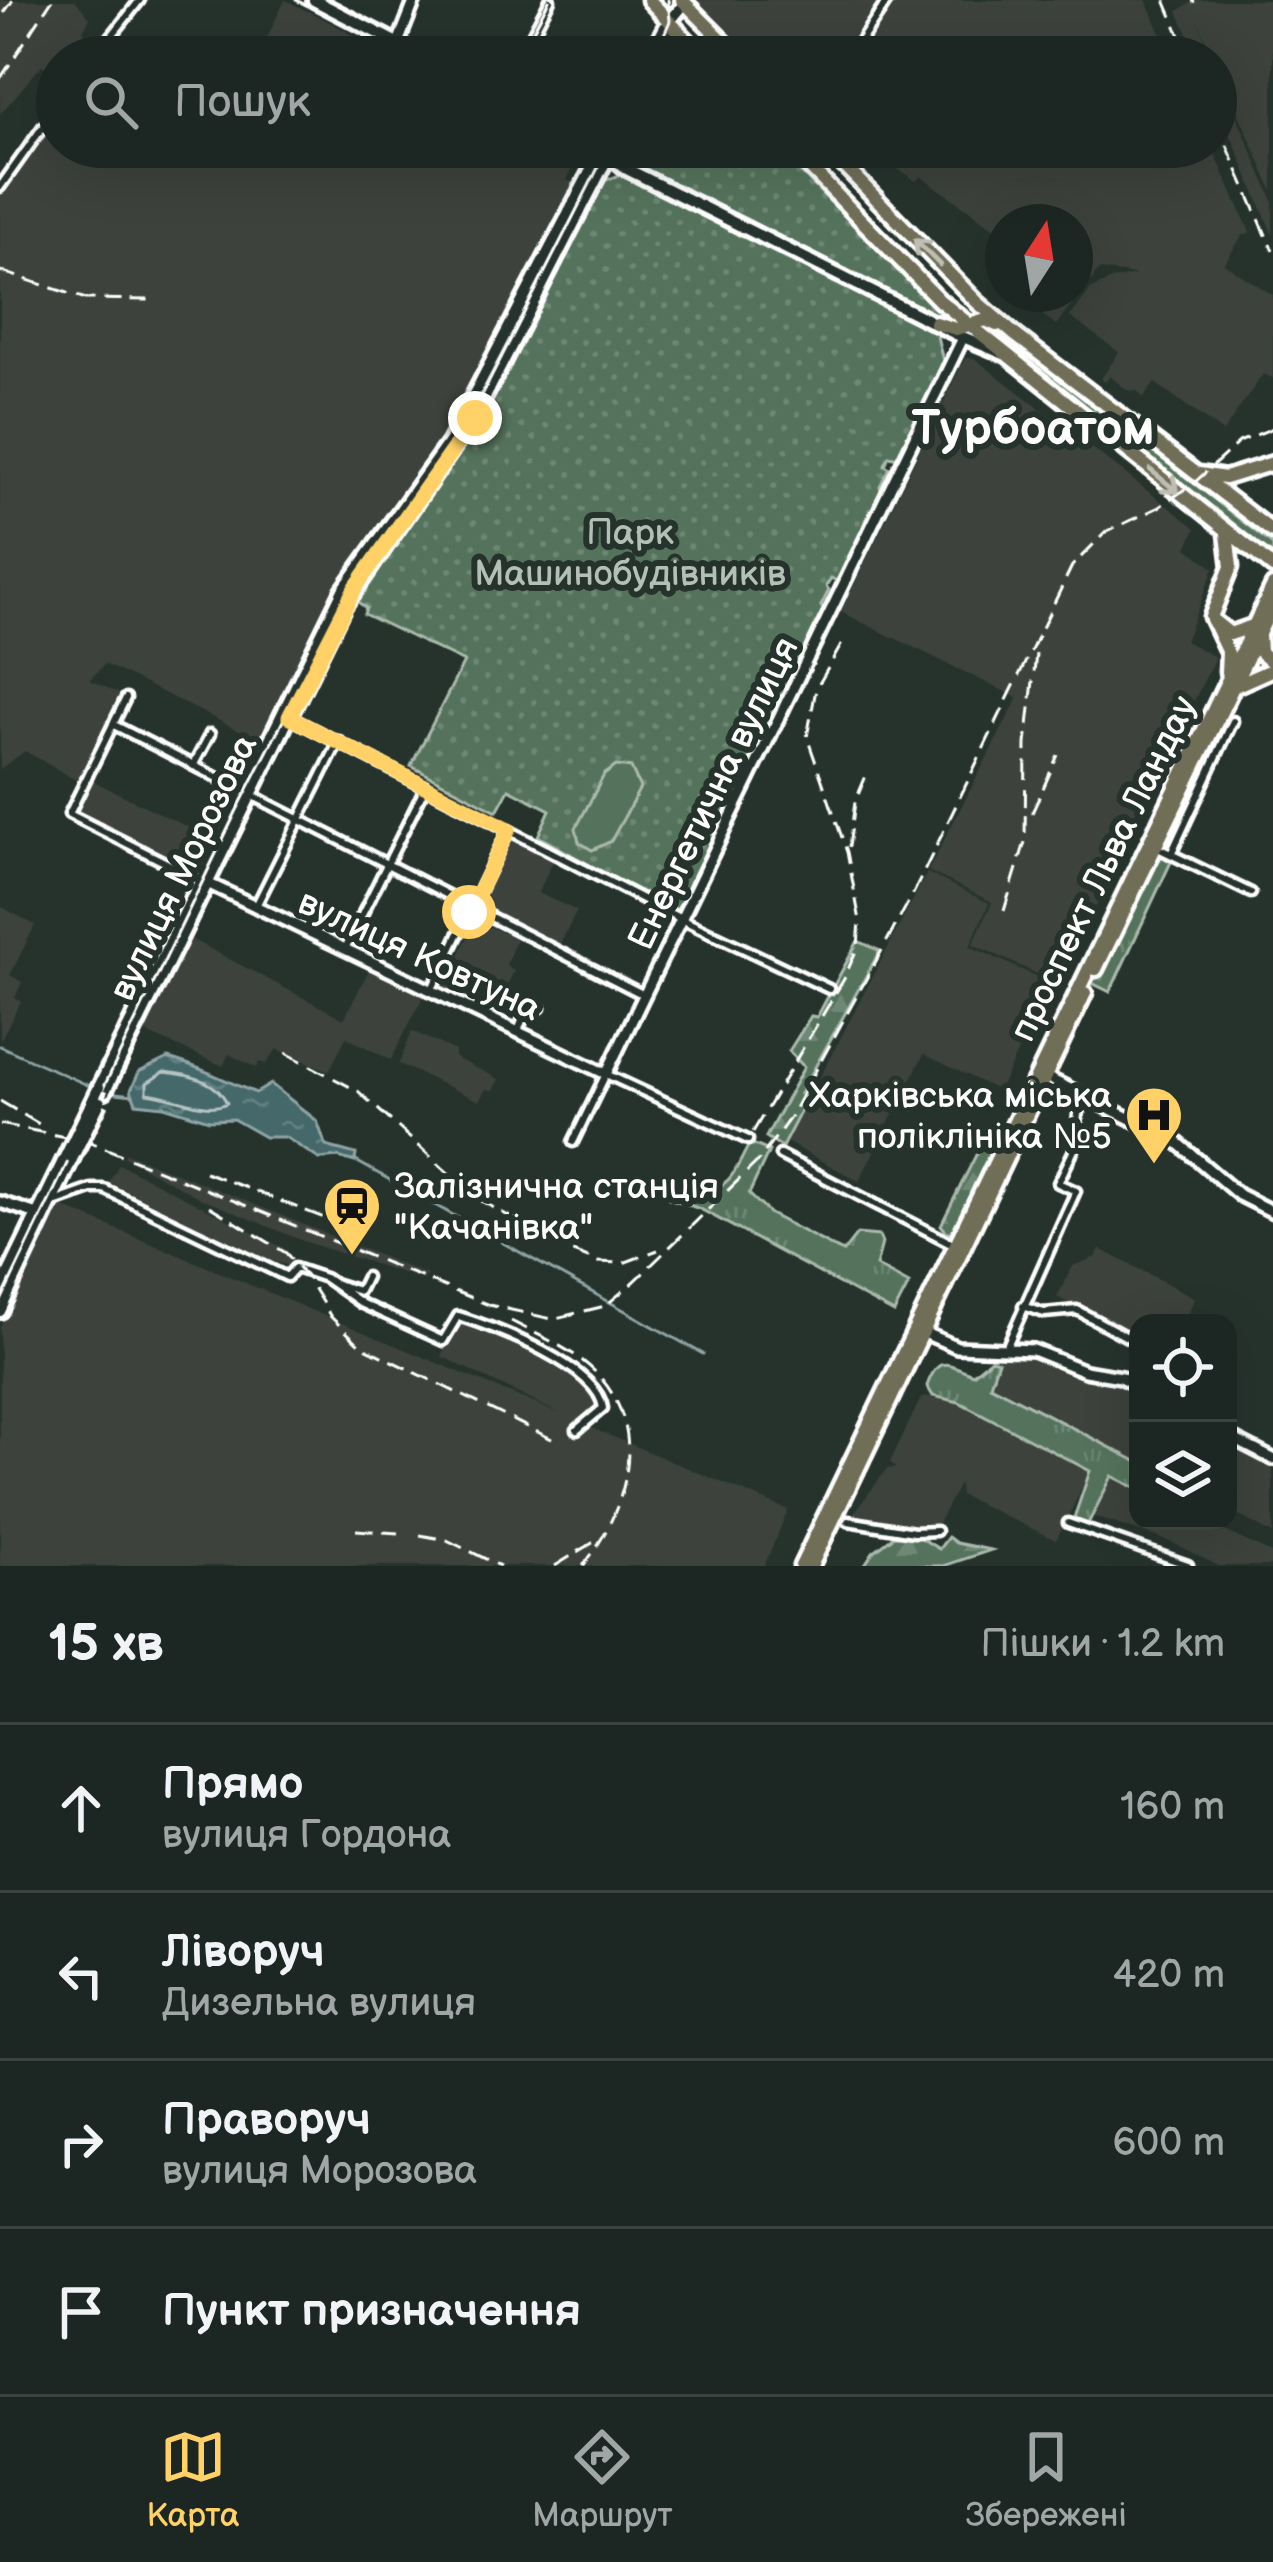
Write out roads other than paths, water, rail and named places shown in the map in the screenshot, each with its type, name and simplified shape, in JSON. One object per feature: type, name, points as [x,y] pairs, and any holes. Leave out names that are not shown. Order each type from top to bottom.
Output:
[{"type":"main road","points":[[314,0],[384,36]]},
{"type":"main road","points":[[649,0],[681,36]]},
{"type":"main road","points":[[659,36],[684,1],[718,36]]},
{"type":"main road","points":[[663,36],[666,21]]},
{"type":"main road","name":"вулиця Морозова","points":[[0,1311],[69,1157],[343,590],[449,442],[596,168]]},
{"type":"main road","name":"вулиця Морозова","points":[[285,715],[355,588],[475,418],[602,168]]},
{"type":"main road","points":[[627,168],[934,323],[1014,334]]},
{"type":"main road","points":[[810,168],[937,298],[1269,565]]},
{"type":"main road","points":[[829,188],[848,170],[1014,334],[1273,532]]},
{"type":"main road","points":[[883,244],[902,226]]},
{"type":"main road","points":[[1174,460],[1210,478],[1273,463]]},
{"type":"main road","points":[[1174,460],[1194,483],[1273,542]]},
{"type":"main road","points":[[1246,472],[1235,481],[1234,496],[1256,521]]},
{"type":"main road","points":[[1223,528],[1232,552],[1229,573],[1213,606],[1212,623],[1229,661],[1225,693]]},
{"type":"main road","points":[[1229,573],[1245,560],[1269,565]]},
{"type":"main road","name":"проспект Льва Ландау","points":[[811,1566],[1273,586]]},
{"type":"main road","name":"проспект Льва Ландау","points":[[1256,630],[1273,605]]},
{"type":"main road","points":[[1213,606],[1216,624],[1225,633],[1256,630],[1259,649],[1273,666],[1225,693]]},
{"type":"main road","name":"вулиця Морозова","points":[[0,1291],[4,1275],[49,1200]]},
{"type":"main road","name":"проспект Льва Ландау","points":[[801,1566],[860,1454]]},
{"type":"street","points":[[112,36],[140,0]]},
{"type":"street","points":[[401,36],[415,0]]},
{"type":"street","points":[[531,36],[550,0]]},
{"type":"street","points":[[864,36],[888,0]]},
{"type":"street","points":[[0,187],[36,136]]},
{"type":"street","name":"Енергетична вулиця","points":[[573,1142],[976,328]]},
{"type":"street","points":[[126,698],[114,725],[644,995]]},
{"type":"street","points":[[285,715],[681,919],[829,989]]},
{"type":"street","points":[[1171,854],[1233,721]]},
{"type":"street","name":"вулиця Ковтуна","points":[[114,725],[69,814],[748,1140]]},
{"type":"street","points":[[193,766],[210,734]]},
{"type":"street","points":[[256,906],[339,741]]},
{"type":"street","points":[[345,949],[426,786]]},
{"type":"street","points":[[431,991],[509,829]]},
{"type":"street","points":[[1152,845],[1251,893]]},
{"type":"street","points":[[518,1031],[529,1003],[540,1008]]},
{"type":"street","points":[[1038,1081],[1086,1097],[1180,1144],[1239,1195],[1273,1212]]},
{"type":"street","points":[[1006,1348],[1076,1191],[1058,1183],[1074,1150],[1078,1114],[1086,1097]]},
{"type":"street","points":[[780,1155],[960,1247]]},
{"type":"street","points":[[49,1200],[104,1189],[287,1277],[295,1268],[359,1291],[366,1277]]},
{"type":"street","points":[[0,1202],[38,1214]]},
{"type":"street","points":[[330,1282],[362,1304],[443,1341],[454,1318],[461,1316],[577,1371],[591,1382],[604,1404],[598,1415],[577,1430]]},
{"type":"street","points":[[1023,1306],[1045,1313],[1077,1310],[1129,1338]]},
{"type":"street","points":[[919,1330],[962,1348],[1037,1351],[1085,1371],[1129,1382]]},
{"type":"street","points":[[1237,1441],[1273,1459]]},
{"type":"street","points":[[848,1521],[936,1531]]},
{"type":"street","points":[[1068,1523],[1188,1565]]},
{"type":"water","points":[[168,1058],[256,1093],[271,1084],[317,1121],[326,1146],[356,1154],[355,1162],[319,1159],[285,1137],[265,1137],[233,1119],[209,1120],[136,1103],[131,1090],[139,1072]]},
{"type":"waterway","points":[[0,1046],[92,1087]]},
{"type":"waterway","points":[[107,1092],[133,1095]]},
{"type":"waterway","points":[[354,1160],[703,1354]]},
{"type":"tram line","points":[[296,0],[368,36]]},
{"type":"tram line","points":[[530,36],[549,0]]},
{"type":"tram line","points":[[663,36],[670,21],[668,0]]},
{"type":"tram line","points":[[0,1303],[236,812],[341,608],[474,411],[598,168]]},
{"type":"railway","points":[[4,13],[13,0]]},
{"type":"railway","points":[[0,79],[52,0]]},
{"type":"railway","points":[[1165,0],[1180,36]]},
{"type":"railway","points":[[1237,168],[1273,251]]},
{"type":"railway","points":[[0,271],[86,299],[156,300]]},
{"type":"railway","points":[[0,1124],[90,1142],[489,1305],[552,1319],[605,1306],[759,1160],[789,1119],[914,892],[1072,566],[1106,532],[1159,507],[1239,442],[1273,428]]},
{"type":"railway","points":[[753,1132],[844,979],[858,946],[860,921],[847,852],[807,737],[816,689],[843,642]]},
{"type":"railway","points":[[1004,911],[1025,842],[1026,744],[1036,654]]},
{"type":"railway","points":[[1032,813],[1058,755]]},
{"type":"railway","points":[[849,847],[855,802],[868,771]]},
{"type":"railway","points":[[286,1053],[358,1091],[476,1198],[573,1252],[598,1262],[623,1263],[658,1250]]},
{"type":"railway","points":[[0,1101],[39,1124]]},
{"type":"railway","points":[[205,1172],[340,1224]]},
{"type":"railway","points":[[209,1206],[286,1253],[331,1317],[361,1346],[560,1443]]},
{"type":"railway","points":[[511,1321],[590,1367],[615,1399],[624,1423],[628,1447],[620,1497],[611,1522],[583,1566]]},
{"type":"railway","points":[[356,1530],[399,1533]]},
{"type":"railway","points":[[420,1535],[447,1540],[500,1566]]},
{"type":"railway","points":[[555,1566],[594,1542]]},
{"type":"place","name":"Харківська міська поліклініка №5","points":[[1154,1166]]},
{"type":"place","name":"Залізнична станція \"Качанівка\"","points":[[352,1257]]},
{"type":"district","name":"Турбоатом","points":[[1033,427]]},
{"type":"park label","name":"Парк Машинобудівників","points":[[630,552]]}]
